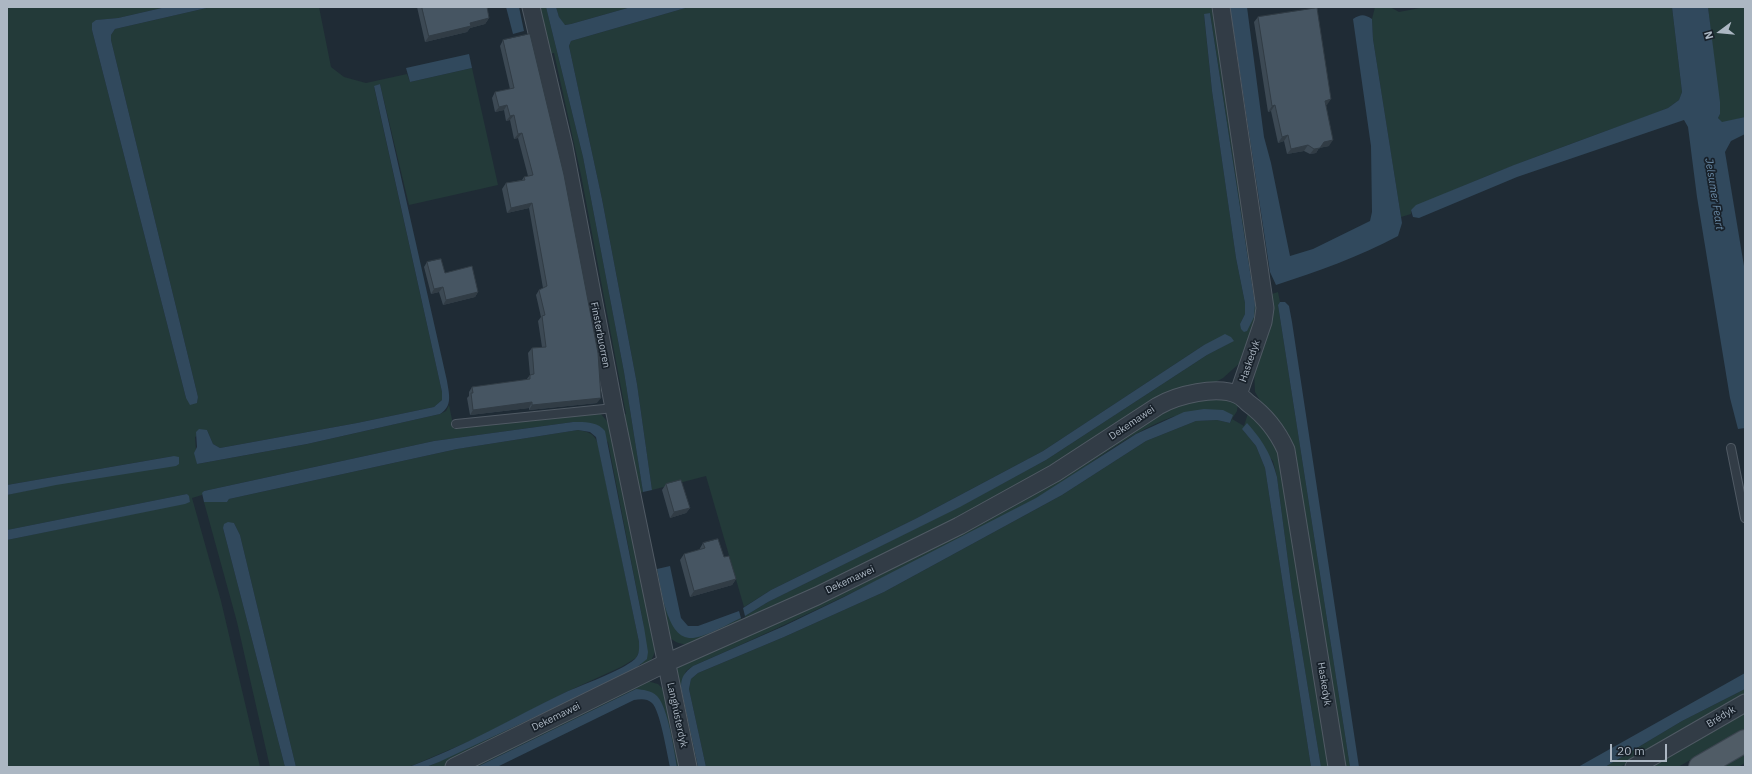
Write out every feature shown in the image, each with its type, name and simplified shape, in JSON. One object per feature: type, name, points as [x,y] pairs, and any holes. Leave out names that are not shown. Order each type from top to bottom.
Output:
[{"type":"main road","points":[[1700,767],[1745,742]]},
{"type":"street","name":"Finsterbuorren","points":[[531,7],[564,147],[614,408],[666,663]]},
{"type":"street","name":"Haskedyk","points":[[1221,7],[1265,308],[1263,322],[1238,395],[1262,413],[1273,425],[1286,450],[1337,767]]},
{"type":"street","name":"Dekemawei","points":[[454,767],[666,663],[817,596],[958,526],[1055,473],[1172,398],[1202,392],[1222,392],[1238,395]]},
{"type":"street","name":"Langhústerdyk","points":[[666,663],[688,767]]},
{"type":"street","name":"Brédyk","points":[[1634,767],[1745,703]]},
{"type":"lane","points":[[456,424],[614,408]]},
{"type":"lane","points":[[1731,448],[1745,518]]},
{"type":"green space","points":[[7,7],[166,7],[118,18],[98,20],[92,30],[186,398],[197,403],[198,397],[111,40],[111,35],[115,29],[211,7],[319,7],[331,67],[344,77],[366,83],[407,74],[410,82],[472,68],[498,185],[409,205],[380,84],[374,87],[442,392],[442,400],[434,407],[357,423],[220,448],[213,444],[207,430],[195,437],[197,464],[307,444],[440,414],[446,411],[449,405],[454,429],[601,414],[611,426],[656,645],[655,652],[650,663],[446,767],[427,767],[631,672],[641,665],[644,627],[608,442],[573,422],[434,441],[204,491],[202,495],[192,498],[221,601],[260,767],[7,767],[7,540],[190,502],[187,494],[7,530],[7,495],[174,456],[7,485]]},
{"type":"green space","points":[[537,7],[546,7],[583,157],[624,372],[643,492],[640,493],[621,415],[626,414],[581,175],[554,53],[548,54]]},
{"type":"green space","points":[[556,7],[631,7],[564,25],[559,17]]},
{"type":"green space","points":[[689,7],[1211,7],[1222,44],[1259,319],[1242,361],[1223,378],[1021,487],[747,621],[745,616],[768,602],[959,507],[1046,460],[1207,355],[1233,341],[1204,345],[1043,451],[917,518],[771,590],[744,607],[706,476],[652,490],[637,384],[602,199],[569,46],[571,41]],"holes":[[[1210,13],[1255,304],[1240,324],[1245,314],[1245,303],[1236,258],[1212,91],[1204,15]]]},
{"type":"green space","points":[[1375,7],[1390,7],[1399,12],[1425,7],[1672,7],[1682,92],[1679,100],[1668,108],[1474,181],[1411,210],[1411,214],[1401,217],[1373,39],[1372,19]]},
{"type":"green space","points":[[1708,7],[1745,7],[1745,117],[1722,123],[1718,118],[1720,114]]},
{"type":"green space","points":[[1278,292],[1280,302],[1278,305],[1350,767],[1342,767],[1303,515],[1264,407],[1255,392],[1254,369],[1269,295]]},
{"type":"green space","points":[[1207,398],[1224,400],[1238,404],[1237,411],[1232,419],[1176,416],[1154,424],[1119,444],[1052,489],[993,522],[866,586],[693,666],[686,671],[681,688],[698,767],[693,767],[675,673],[678,667],[692,658],[1170,405]]},
{"type":"green space","points":[[1249,410],[1280,451],[1332,767],[1321,767],[1292,591],[1277,477],[1273,461],[1242,429],[1256,446],[1265,468],[1311,767],[706,767],[689,689],[691,679],[698,673],[784,637],[884,592],[1062,495],[1146,441],[1196,421],[1217,420],[1230,423],[1232,419],[1244,426]]},
{"type":"green space","points":[[578,430],[591,434],[595,437],[598,444],[639,642],[639,652],[636,658],[621,667],[564,693],[477,738],[409,767],[296,767],[240,535],[234,523],[223,528],[285,767],[270,767],[237,622],[204,502],[227,502],[229,499],[457,449]]},
{"type":"green space","points":[[657,569],[669,619],[700,636],[741,618],[742,623],[690,644],[683,644],[675,641],[667,635],[652,570]]},
{"type":"green space","points":[[647,681],[658,684],[663,689],[683,767],[677,767],[662,705],[636,689],[477,767],[465,767]]},
{"type":"green space","points":[[1745,689],[1745,696],[1620,767],[1605,767],[1682,721]]},
{"type":"green space","points":[[1745,711],[1745,729],[1678,767],[1647,767]]},
{"type":"green space","points":[[1745,753],[1745,763],[1738,767],[1721,767]]},
{"type":"water","points":[[166,7],[211,7],[115,29],[111,35],[111,40],[198,397],[197,403],[190,405],[186,398],[92,30],[92,23],[96,20],[118,18]]},
{"type":"water","points":[[506,7],[519,7],[524,31],[513,34]]},
{"type":"water","points":[[546,7],[556,7],[559,17],[565,25],[631,7],[689,7],[571,41],[569,46],[602,199],[637,384],[652,490],[643,492],[624,372],[583,157]]},
{"type":"water","points":[[1230,7],[1247,7],[1264,137],[1271,163],[1290,256],[1313,249],[1370,221],[1372,212],[1371,146],[1353,19],[1362,15],[1372,19],[1373,39],[1402,223],[1398,236],[1353,257],[1276,285],[1270,272]]},
{"type":"water","name":"Jelsumer Feart","points":[[1672,7],[1708,7],[1720,102],[1720,114],[1718,118],[1722,122],[1745,117],[1745,134],[1731,141],[1725,152],[1745,272],[1745,428],[1738,429],[1730,398],[1697,197],[1688,127],[1684,120],[1517,177],[1419,218],[1413,217],[1411,210],[1416,205],[1514,165],[1668,108],[1679,100],[1682,92]]},
{"type":"water","points":[[1210,13],[1255,304],[1254,317],[1247,331],[1244,332],[1241,329],[1240,324],[1245,314],[1245,303],[1236,258],[1212,91],[1204,14]]},
{"type":"water","points":[[469,54],[472,68],[410,82],[406,68]]},
{"type":"water","points":[[380,84],[447,381],[449,399],[447,407],[440,414],[307,444],[197,464],[194,453],[197,447],[196,432],[199,429],[207,430],[213,444],[220,448],[357,423],[434,407],[442,400],[442,392],[374,86]]},
{"type":"water","points":[[1280,302],[1285,302],[1289,306],[1292,322],[1359,767],[1350,767],[1278,305]]},
{"type":"water","points":[[1225,334],[1231,337],[1234,341],[1207,355],[1046,460],[960,507],[768,602],[745,616],[743,608],[771,590],[917,518],[1043,451],[1204,345]]},
{"type":"water","points":[[1204,409],[1223,410],[1233,415],[1230,423],[1217,420],[1196,421],[1146,441],[1062,495],[884,592],[784,637],[698,673],[691,679],[689,689],[706,767],[698,767],[681,688],[684,676],[693,666],[784,626],[844,597],[1036,498],[1136,434],[1184,412]]},
{"type":"water","points":[[573,422],[586,422],[598,425],[605,431],[644,627],[648,652],[647,659],[631,672],[439,762],[426,767],[409,767],[449,751],[564,693],[620,669],[637,657],[639,642],[596,437],[590,432],[578,430],[457,449],[229,499],[227,502],[204,502],[202,493],[204,491],[434,441]]},
{"type":"water","points":[[1247,423],[1266,448],[1277,477],[1292,591],[1321,767],[1311,767],[1265,468],[1256,446],[1242,429]]},
{"type":"water","points":[[174,456],[179,457],[179,464],[176,466],[56,485],[7,495],[7,485]]},
{"type":"water","points":[[187,494],[190,502],[185,504],[7,540],[7,530]]},
{"type":"water","points":[[228,522],[234,523],[240,535],[296,767],[285,767],[223,528],[224,524]]},
{"type":"water","points":[[670,566],[681,618],[688,626],[698,626],[739,611],[741,618],[715,631],[695,638],[689,638],[681,635],[675,629],[666,610],[657,569]]},
{"type":"water","points":[[1745,673],[1745,689],[1682,721],[1605,767],[1578,767]]},
{"type":"water","points":[[636,689],[652,693],[657,696],[661,702],[670,729],[677,767],[670,767],[658,714],[655,707],[650,701],[641,699],[634,700],[497,767],[477,767]]},
{"type":"building","points":[[422,7],[487,7],[489,18],[470,23],[471,26],[429,36]]},
{"type":"building","points":[[1317,8],[1331,99],[1325,101],[1333,140],[1324,142],[1320,148],[1314,149],[1308,145],[1291,149],[1288,135],[1282,137],[1275,105],[1272,106],[1258,17]]},
{"type":"building","points":[[530,34],[564,175],[598,353],[601,398],[532,405],[532,402],[473,410],[471,393],[473,393],[472,387],[530,379],[530,375],[534,374],[532,348],[546,347],[542,316],[545,315],[539,290],[547,286],[532,203],[511,208],[506,183],[525,180],[524,177],[533,175],[522,133],[518,134],[514,115],[510,116],[507,105],[499,107],[495,92],[514,88],[503,40]]},
{"type":"building","points":[[441,259],[445,273],[472,266],[478,292],[446,300],[443,287],[434,289],[427,262]]},
{"type":"building","points":[[681,480],[690,508],[674,512],[666,484]]},
{"type":"building","points":[[718,539],[724,557],[729,556],[736,579],[694,591],[684,554],[705,548],[703,543]]}]
